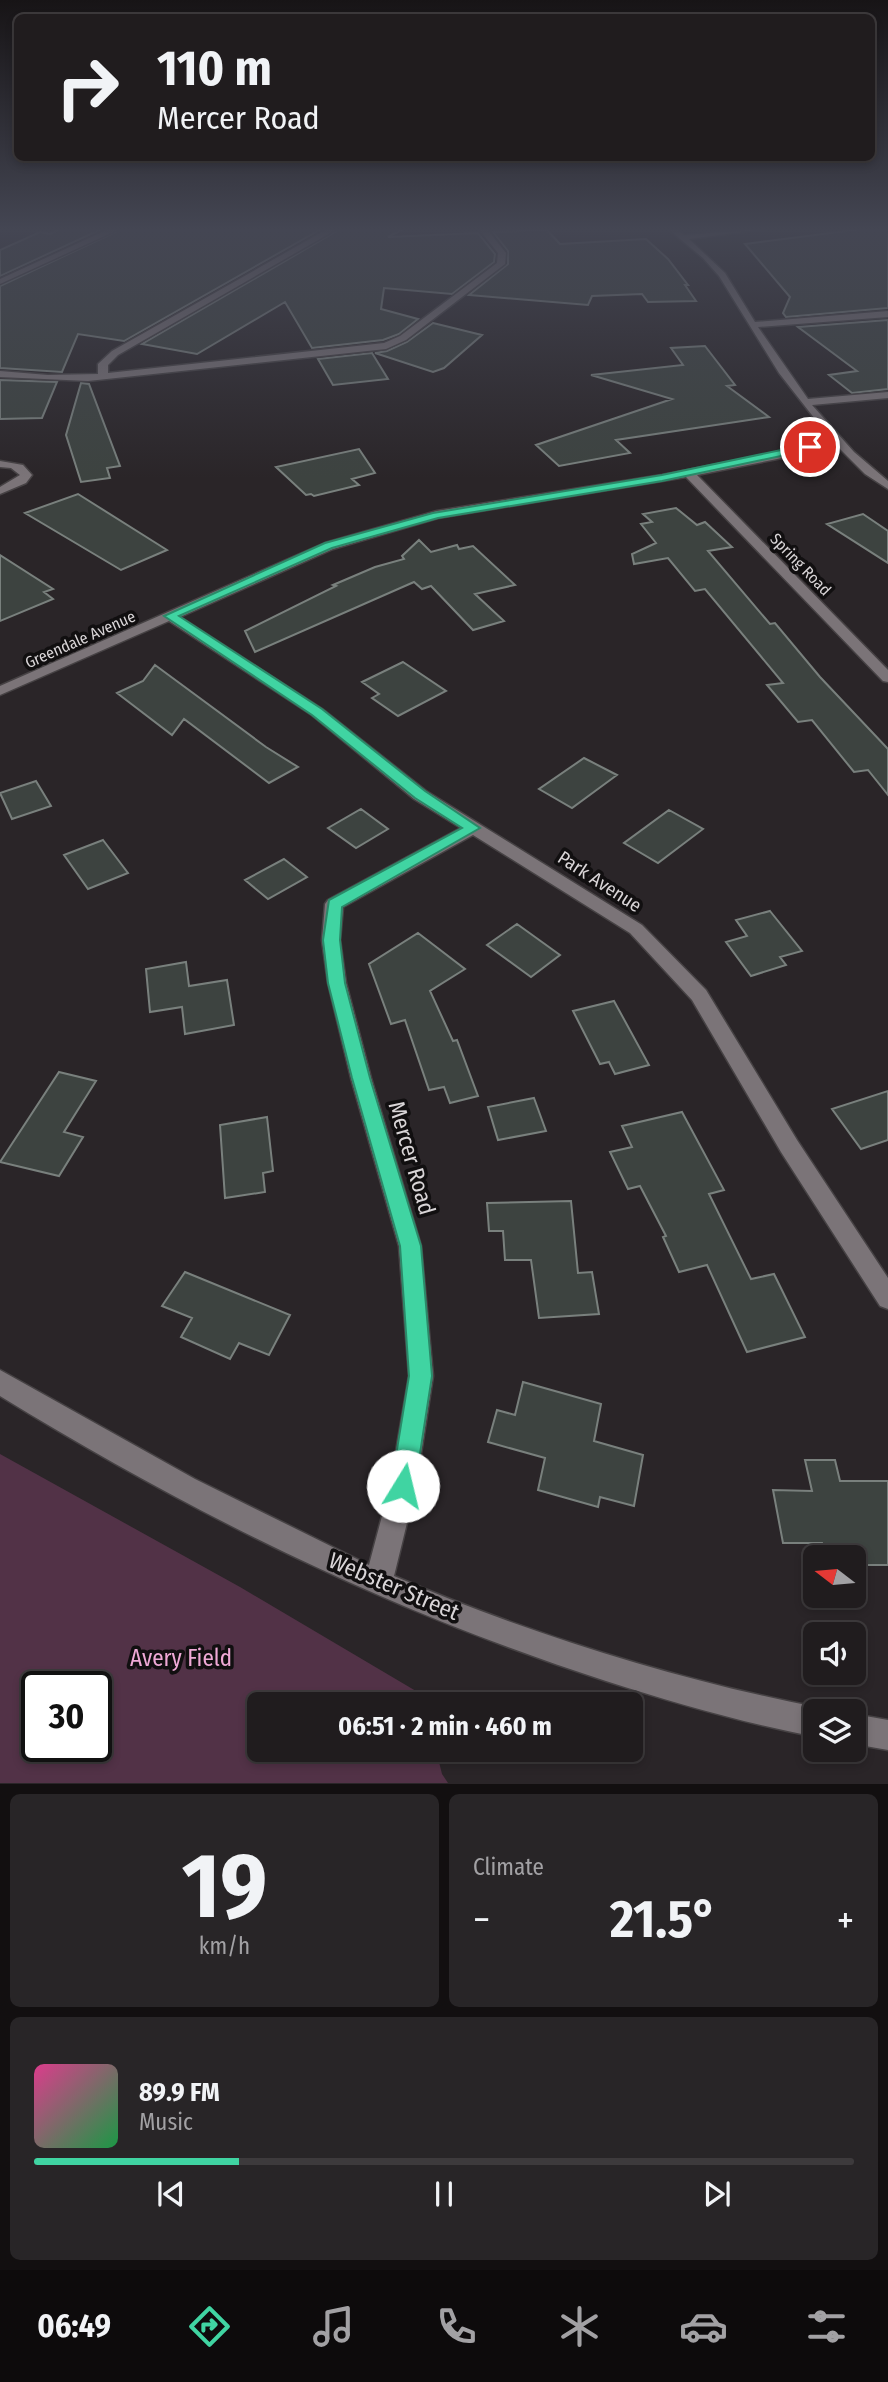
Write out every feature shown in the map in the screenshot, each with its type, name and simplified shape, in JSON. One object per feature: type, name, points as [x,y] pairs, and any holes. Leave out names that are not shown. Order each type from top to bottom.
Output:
[{"type":"street","points":[[103,376],[103,364],[115,353],[188,311]]},
{"type":"street","points":[[0,374],[61,378],[103,376],[363,350],[392,344],[437,311]]},
{"type":"street","points":[[743,311],[838,444],[853,460],[888,486]]},
{"type":"street","points":[[752,325],[888,314]]},
{"type":"street","points":[[807,402],[888,395]]},
{"type":"street","name":"Greendale Avenue","points":[[0,691],[328,546],[437,515],[689,473],[838,444]]},
{"type":"street","points":[[0,464],[17,466],[24,470],[26,475],[22,481],[0,491]]},
{"type":"street","name":"Spring Road","points":[[689,473],[888,678]]},
{"type":"street","name":"Park Avenue","points":[[170,616],[317,712],[420,795],[636,929],[699,995],[789,1146],[888,1298]]},
{"type":"street","name":"Mercer Road","points":[[379,1583],[403,1486],[421,1376],[410,1246],[361,1078],[337,983],[331,940],[334,904],[473,828]]},
{"type":"street","name":"Webster Street","points":[[0,1382],[101,1443],[195,1493],[379,1583],[531,1642],[605,1666],[756,1711],[803,1720]]},
{"type":"street","points":[[866,1731],[888,1735]]},
{"type":"green space","name":"Avery Field","points":[[0,1454],[240,1587],[418,1692],[247,1692],[247,1762],[439,1762],[448,1783],[0,1783]]},
{"type":"building","points":[[0,311],[176,311],[124,341],[78,334],[62,372],[0,368]]},
{"type":"building","points":[[198,311],[269,311],[197,354],[142,344]]},
{"type":"building","points":[[290,311],[389,311],[418,319],[399,334],[383,340],[312,348]]},
{"type":"building","points":[[784,311],[851,311],[786,317]]},
{"type":"building","points":[[888,320],[888,389],[852,393],[829,375],[857,371],[798,327]]},
{"type":"building","points":[[433,323],[482,335],[444,368],[433,372],[375,353],[407,342]]},
{"type":"building","points":[[705,346],[735,385],[727,386],[769,417],[616,440],[630,453],[559,466],[536,445],[672,399],[591,375],[683,365],[671,348]]},
{"type":"building","points":[[372,353],[388,379],[333,385],[318,359]]},
{"type":"building","points":[[0,380],[57,382],[42,418],[0,419]]},
{"type":"building","points":[[81,383],[89,384],[120,466],[107,468],[110,478],[81,482],[66,435]]},
{"type":"building","points":[[359,449],[375,473],[352,479],[359,485],[314,496],[306,495],[276,467]]},
{"type":"building","points":[[78,494],[167,550],[121,570],[25,513]]},
{"type":"building","points":[[676,508],[697,525],[705,522],[732,547],[708,551],[770,624],[775,623],[820,677],[888,749],[888,795],[868,770],[854,772],[812,720],[798,722],[767,685],[783,683],[705,589],[695,591],[668,558],[634,564],[632,554],[656,543],[641,524],[652,522],[643,514]]},
{"type":"building","points":[[863,514],[888,531],[888,563],[827,524]]},
{"type":"building","points":[[419,540],[431,552],[457,545],[459,549],[473,546],[515,585],[475,594],[504,621],[473,630],[431,586],[422,589],[414,582],[255,652],[245,631],[336,586],[333,585],[375,567],[404,559],[402,556]]},
{"type":"building","points":[[0,555],[53,589],[44,592],[53,599],[0,621]]},
{"type":"building","points":[[403,662],[446,691],[398,716],[372,698],[379,694],[362,682]]},
{"type":"building","points":[[155,665],[266,747],[298,767],[269,783],[184,719],[172,735],[117,693],[143,681]]},
{"type":"building","points":[[584,758],[617,775],[572,808],[539,789]]},
{"type":"building","points":[[36,781],[51,806],[12,819],[0,793]]},
{"type":"building","points":[[361,809],[388,829],[356,848],[328,828]]},
{"type":"building","points":[[669,810],[703,829],[658,863],[624,843]]},
{"type":"building","points":[[103,840],[128,873],[88,889],[64,855]]},
{"type":"building","points":[[284,859],[307,877],[268,899],[245,880]]},
{"type":"building","points":[[770,911],[802,951],[780,957],[786,965],[751,976],[726,942],[747,936],[736,920]]},
{"type":"building","points":[[517,924],[560,955],[531,977],[487,945]]},
{"type":"building","points":[[418,933],[465,969],[430,991],[453,1041],[457,1040],[478,1096],[450,1103],[444,1087],[429,1090],[405,1020],[391,1024],[369,964]]},
{"type":"building","points":[[186,962],[189,986],[227,980],[234,1025],[185,1034],[182,1007],[150,1012],[146,969]]},
{"type":"building","points":[[614,1001],[649,1065],[615,1074],[609,1062],[600,1064],[573,1011]]},
{"type":"building","points":[[59,1072],[96,1081],[64,1132],[83,1137],[59,1176],[0,1162]]},
{"type":"building","points":[[888,1091],[888,1140],[861,1149],[832,1109]]},
{"type":"building","points":[[534,1098],[546,1131],[498,1140],[488,1107]]},
{"type":"building","points":[[682,1112],[724,1190],[709,1194],[751,1279],[774,1274],[805,1337],[747,1352],[707,1265],[679,1272],[663,1237],[666,1236],[640,1186],[628,1189],[610,1152],[632,1147],[622,1126]]},
{"type":"building","points":[[267,1117],[273,1171],[263,1173],[265,1192],[225,1198],[220,1125]]},
{"type":"building","points":[[571,1201],[578,1273],[592,1272],[599,1314],[539,1318],[531,1260],[505,1260],[503,1231],[489,1231],[487,1203]]},
{"type":"building","points":[[185,1272],[290,1315],[269,1355],[239,1343],[230,1359],[181,1337],[192,1318],[162,1306]]},
{"type":"building","points":[[523,1382],[601,1404],[594,1441],[643,1455],[634,1506],[600,1497],[598,1507],[538,1490],[545,1458],[488,1442],[497,1410],[515,1415]]},
{"type":"building","points":[[805,1460],[835,1460],[840,1481],[888,1481],[888,1565],[866,1565],[866,1545],[783,1543],[773,1490],[812,1491]]},
{"type":"route","points":[[403,1486],[421,1376],[410,1246],[361,1078],[337,983],[331,940],[334,904],[473,828],[420,795],[317,712],[170,616],[328,546],[437,515],[662,478],[810,447]]}]
